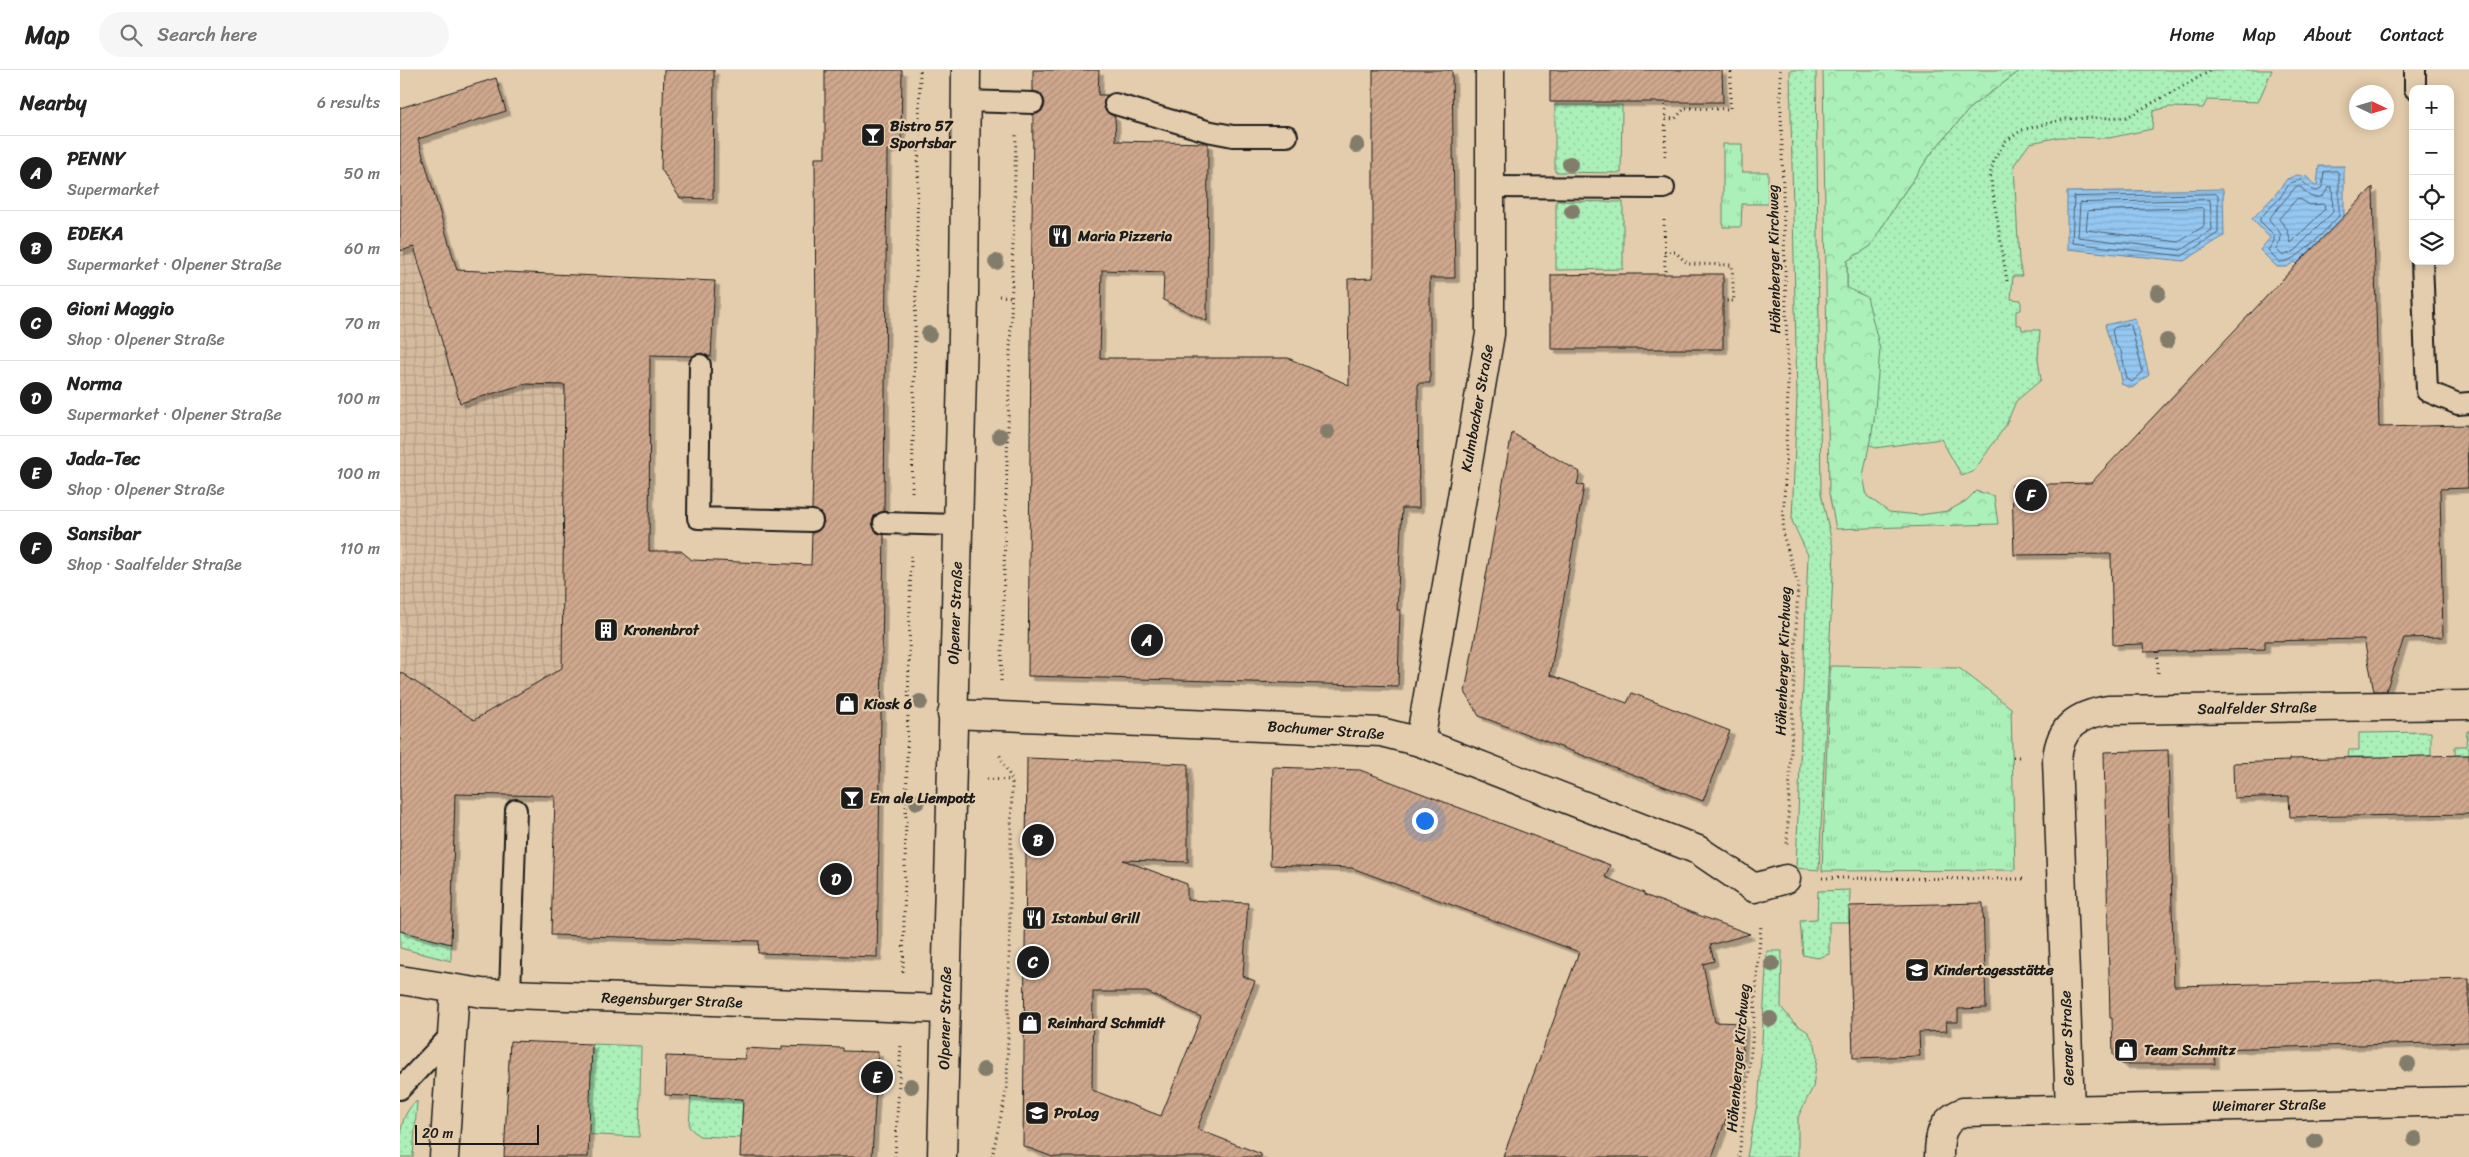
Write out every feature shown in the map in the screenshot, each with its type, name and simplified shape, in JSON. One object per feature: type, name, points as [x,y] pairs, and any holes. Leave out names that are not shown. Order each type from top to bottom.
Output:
[{"type":"street","name":"Olpener Straße","points":[[942,1157],[964,295],[966,70]]},
{"type":"street","name":"Kulmbacher Straße","points":[[1420,742],[1488,352],[1491,296],[1490,70]]},
{"type":"street","name":"Saalfelder Straße","points":[[2059,744],[2068,729],[2079,718],[2108,710],[2469,705]]},
{"type":"street","name":"Bochumer Straße","points":[[952,714],[1382,732],[1420,742],[1698,850],[1754,888],[1786,879]]},
{"type":"street","name":"Geraer Straße","points":[[2059,744],[2057,759],[2060,879],[2070,1109]]},
{"type":"street","name":"Regensburger Straße","points":[[400,980],[455,990],[510,994],[945,1009]]},
{"type":"street","points":[[444,1157],[455,990]]},
{"type":"street","name":"Weimarer Straße","points":[[2070,1109],[2469,1101]]},
{"type":"street","points":[[1939,1157],[1941,1130],[1946,1122],[1963,1112],[2070,1109]]},
{"type":"lane","points":[[2415,70],[2415,85]]},
{"type":"lane","points":[[965,101],[1025,103]]},
{"type":"lane","points":[[1115,104],[1198,129],[1233,136],[1288,136]]},
{"type":"lane","points":[[1491,187],[1664,188]]},
{"type":"lane","points":[[2422,265],[2427,391],[2458,404],[2469,403]]},
{"type":"lane","points":[[700,365],[698,518],[812,520]]},
{"type":"lane","points":[[884,523],[957,525]]},
{"type":"lane","points":[[510,994],[516,810]]},
{"type":"lane","points":[[400,1089],[452,1034]]},
{"type":"path","points":[[895,1157],[902,1007],[920,70]]},
{"type":"path","points":[[1666,118],[1675,119],[1685,108],[1730,109],[1731,71],[1725,70]]},
{"type":"path","name":"Höhenberger Kirchweg","points":[[1739,1157],[1752,1042],[1760,926],[1786,879],[1798,584],[1783,534],[1788,389],[1780,70]]},
{"type":"path","points":[[2007,281],[1990,176],[1995,157],[2006,141],[2022,130],[2064,119],[2127,117],[2212,70]]},
{"type":"path","points":[[1665,274],[1666,102]]},
{"type":"path","points":[[992,1157],[1007,1088],[1012,780],[998,752],[1025,103]]},
{"type":"path","points":[[1664,252],[1676,252],[1688,264],[1732,264],[1734,301],[1723,301]]},
{"type":"path","points":[[2157,652],[2158,676]]},
{"type":"path","points":[[1786,879],[2060,879]]},
{"type":"shaded area","name":"Kronenbrot","points":[[400,201],[443,347],[650,355],[649,799],[455,794],[451,961],[400,948]]},
{"type":"green space","points":[[1790,70],[1816,70],[1821,493],[1834,552],[1819,870],[1796,868],[1808,555],[1792,521],[1797,397]]},
{"type":"green space","points":[[1823,70],[2021,70],[1972,106],[1933,151],[1896,204],[1871,246],[1847,261],[1847,288],[1867,297],[1880,349],[1874,421],[1863,476],[1867,496],[1889,512],[1919,515],[1948,511],[1966,501],[1976,491],[1994,496],[1998,524],[1836,529],[1829,493]]},
{"type":"green space","points":[[2021,70],[2272,70],[2258,102],[2207,100],[2203,108],[2169,107],[2153,111],[2152,129],[2109,138],[2060,137],[2030,143],[2014,165],[2019,261],[2022,276],[2013,276],[2011,299],[2021,300],[2021,310],[2016,311],[2016,325],[2021,325],[2022,330],[2040,330],[2038,359],[2041,380],[2016,401],[2006,425],[1974,471],[1962,476],[1941,439],[1875,448],[1869,444],[1874,421],[1847,288],[1847,261],[1871,245],[1896,204],[1933,151],[1972,106]]},
{"type":"green space","points":[[1555,105],[1622,105],[1621,173],[1555,172]]},
{"type":"green space","points":[[1723,144],[1742,144],[1742,172],[1768,172],[1768,204],[1742,204],[1741,227],[1723,227]]},
{"type":"green space","points":[[1556,201],[1623,202],[1623,269],[1556,270]]},
{"type":"green space","points":[[1830,666],[1959,668],[2011,708],[2015,870],[1822,871]]},
{"type":"green space","points":[[2467,731],[2469,731],[2469,755],[2455,755],[2455,746],[2466,746]]},
{"type":"green space","points":[[2431,732],[2431,756],[2372,759],[2372,757],[2348,757],[2349,750],[2359,750],[2359,733]]},
{"type":"green space","points":[[1850,890],[1849,922],[1829,922],[1829,954],[1818,958],[1803,955],[1800,921],[1817,920],[1818,891]]},
{"type":"green space","points":[[400,931],[451,944],[451,961],[400,948]]},
{"type":"green space","points":[[1767,951],[1782,951],[1781,1007],[1793,1022],[1808,1032],[1815,1044],[1817,1058],[1813,1087],[1798,1117],[1798,1157],[1747,1157],[1759,1094]]},
{"type":"green space","points":[[592,1044],[641,1046],[639,1137],[578,1134],[590,1094]]},
{"type":"green space","points":[[691,1096],[743,1099],[741,1138],[699,1136],[689,1127]]},
{"type":"green space","points":[[417,1101],[413,1157],[400,1157],[404,1118],[411,1106]]},
{"type":"water","points":[[2319,166],[2344,166],[2344,218],[2297,264],[2294,262],[2287,267],[2277,267],[2260,250],[2270,238],[2252,219],[2275,195],[2287,179],[2297,175],[2307,177],[2317,186]]},
{"type":"water","points":[[2223,189],[2224,236],[2184,261],[2067,249],[2067,192]]},
{"type":"water","points":[[2135,318],[2149,375],[2132,388],[2121,384],[2119,367],[2105,325]]},
{"type":"building","points":[[664,70],[714,70],[713,199],[680,198],[661,169]]},
{"type":"building","points":[[825,70],[902,70],[901,146],[887,150],[884,511],[874,516],[872,523],[877,533],[884,535],[877,957],[758,953],[759,941],[551,935],[555,796],[455,794],[451,944],[400,931],[400,672],[474,720],[562,668],[565,385],[525,384],[460,403],[414,247],[400,251],[400,108],[496,78],[506,111],[418,139],[457,270],[715,281],[711,357],[701,353],[692,356],[650,355],[649,551],[681,551],[692,560],[811,565],[812,533],[818,531],[824,522],[822,515],[812,509],[816,355],[815,158],[825,158]]},
{"type":"building","points":[[1033,70],[1099,70],[1098,95],[1107,95],[1104,100],[1104,107],[1107,112],[1115,117],[1116,141],[1208,143],[1207,321],[1163,300],[1164,272],[1102,270],[1100,358],[1288,358],[1349,385],[1348,279],[1373,278],[1373,70],[1452,70],[1455,278],[1430,278],[1430,383],[1418,383],[1419,508],[1402,508],[1397,610],[1400,610],[1398,686],[1028,676],[1033,115],[1043,110],[1045,103],[1040,93],[1033,91]]},
{"type":"building","points":[[1550,70],[1722,70],[1723,102],[1550,102]]},
{"type":"building","points":[[2373,187],[2379,427],[2467,425],[2468,488],[2440,489],[2443,637],[2404,638],[2386,691],[2374,691],[2364,639],[2265,641],[2265,649],[2144,652],[2143,644],[2113,645],[2111,554],[2014,555],[2012,485],[2091,483],[2297,264]]},
{"type":"building","points":[[1723,274],[1723,349],[1551,349],[1551,275]]},
{"type":"building","points":[[1512,433],[1580,472],[1577,484],[1584,486],[1550,675],[1627,703],[1632,693],[1730,731],[1703,801],[1479,716],[1465,692]]},
{"type":"building","points":[[2168,750],[2174,986],[2469,979],[2469,1042],[2214,1049],[2215,1064],[2122,1064],[2113,1055],[2112,1018],[2110,1018],[2104,752]]},
{"type":"building","points":[[2469,755],[2469,814],[2290,817],[2289,796],[2234,798],[2233,763],[2289,761],[2289,759]]},
{"type":"building","points":[[1027,758],[1188,764],[1188,862],[1123,860],[1187,884],[1187,900],[1248,903],[1243,976],[1255,981],[1197,1129],[1261,1154],[1261,1157],[1053,1157],[1023,1146]],"holes":[[[1093,992],[1147,992],[1201,1017],[1161,1116],[1092,1090]]]},
{"type":"building","points":[[1273,767],[1360,770],[1610,865],[1605,877],[1644,893],[1644,895],[1750,934],[1710,945],[1714,961],[1703,964],[1715,1022],[1744,1023],[1741,1078],[1712,1157],[1503,1157],[1579,952],[1352,868],[1270,865]]},
{"type":"building","name":"Kindertagesstätte","points":[[1983,903],[1986,1008],[1958,1009],[1958,1022],[1946,1022],[1947,1031],[1919,1032],[1920,1056],[1853,1058],[1849,906]]},
{"type":"building","points":[[510,1041],[592,1044],[588,1157],[504,1157]]},
{"type":"building","points":[[782,1046],[843,1048],[843,1051],[878,1052],[872,1157],[740,1157],[743,1099],[665,1095],[666,1056],[745,1059],[746,1048],[782,1050]]},
{"type":"place","name":"Bistro 57 Sportsbar","points":[[873,135]]},
{"type":"place","name":"Maria Pizzeria","points":[[1060,236]]},
{"type":"place","name":"Sansibar","points":[[2031,495]]},
{"type":"place","name":"Kronenbrot","points":[[606,630]]},
{"type":"place","name":"PENNY","points":[[1147,640]]},
{"type":"place","name":"Kiosk 6","points":[[847,704]]},
{"type":"place","name":"Em ale Liempott","points":[[852,798]]},
{"type":"place","name":"EDEKA","points":[[1038,840]]},
{"type":"place","name":"Norma","points":[[836,879]]},
{"type":"place","name":"Istanbul Grill","points":[[1034,918]]},
{"type":"place","name":"Gioni Maggio","points":[[1033,962]]},
{"type":"place","name":"Kindertagesstätte","points":[[1917,970]]},
{"type":"place","name":"Reinhard Schmidt","points":[[1030,1023]]},
{"type":"place","name":"Team Schmitz","points":[[2126,1050]]},
{"type":"place","name":"Jada-Tec","points":[[877,1077]]},
{"type":"place","name":"ProLog","points":[[1037,1113]]}]
